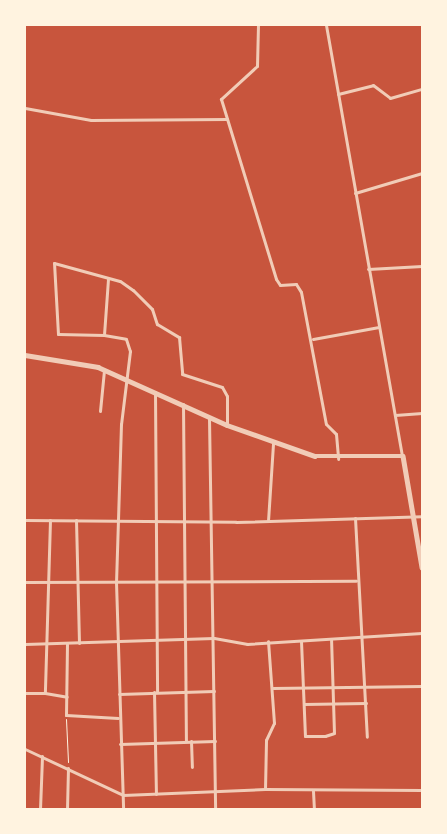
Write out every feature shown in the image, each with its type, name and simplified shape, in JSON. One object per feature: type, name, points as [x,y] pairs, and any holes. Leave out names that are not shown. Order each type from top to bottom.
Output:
[{"type":"street","points":[[258,25],[259,63],[222,97],[276,279],[280,284],[298,285],[313,340],[326,424],[336,434],[338,459]]},
{"type":"street","points":[[326,25],[422,567]]},
{"type":"street","points":[[338,94],[370,85],[390,98],[422,89]]},
{"type":"street","points":[[25,108],[91,120],[227,119]]},
{"type":"street","points":[[355,193],[422,173]]},
{"type":"street","points":[[123,809],[118,718],[119,642],[116,582],[117,521],[127,379],[126,339],[104,335],[58,334],[51,266],[63,262],[127,285],[152,309],[157,324],[178,334],[182,374],[222,387],[227,396],[227,425]]},
{"type":"street","points":[[368,268],[422,266]]},
{"type":"street","points":[[104,335],[108,279]]},
{"type":"street","points":[[313,340],[379,327]]},
{"type":"street","points":[[25,355],[104,370],[182,403],[209,418],[273,443],[338,459],[402,456]]},
{"type":"street","points":[[100,411],[104,370]]},
{"type":"street","points":[[155,391],[157,642],[154,742],[156,794]]},
{"type":"street","points":[[182,403],[182,581],[188,742],[192,767]]},
{"type":"street","points":[[395,416],[422,412]]},
{"type":"street","points":[[209,418],[210,581],[214,638],[215,809]]},
{"type":"street","points":[[268,521],[273,443]]},
{"type":"street","points":[[25,520],[183,520],[210,522],[422,516]]},
{"type":"street","points":[[355,518],[356,581],[365,636],[367,737]]},
{"type":"street","points":[[45,693],[50,520]]},
{"type":"street","points":[[76,520],[76,582],[79,643]]},
{"type":"street","points":[[25,582],[356,581]]},
{"type":"street","points":[[25,644],[157,642],[214,638],[228,644],[331,640],[422,633]]},
{"type":"street","points":[[300,641],[306,737],[334,736],[335,704],[331,640]]},
{"type":"street","points":[[265,789],[274,688],[268,641]]},
{"type":"street","points":[[68,644],[66,715],[118,718]]},
{"type":"street","points":[[274,688],[366,685],[422,686]]},
{"type":"street","points":[[119,694],[214,691]]},
{"type":"street","points":[[25,693],[45,693],[67,697]]},
{"type":"street","points":[[304,704],[366,703]]},
{"type":"street","points":[[120,744],[215,741]]},
{"type":"street","points":[[25,748],[123,795],[265,789],[313,791],[422,790]]},
{"type":"street","points":[[40,809],[42,756]]},
{"type":"street","points":[[67,809],[68,768]]},
{"type":"street","points":[[313,791],[314,809]]},
{"type":"path","points":[[66,715],[68,768]]}]
